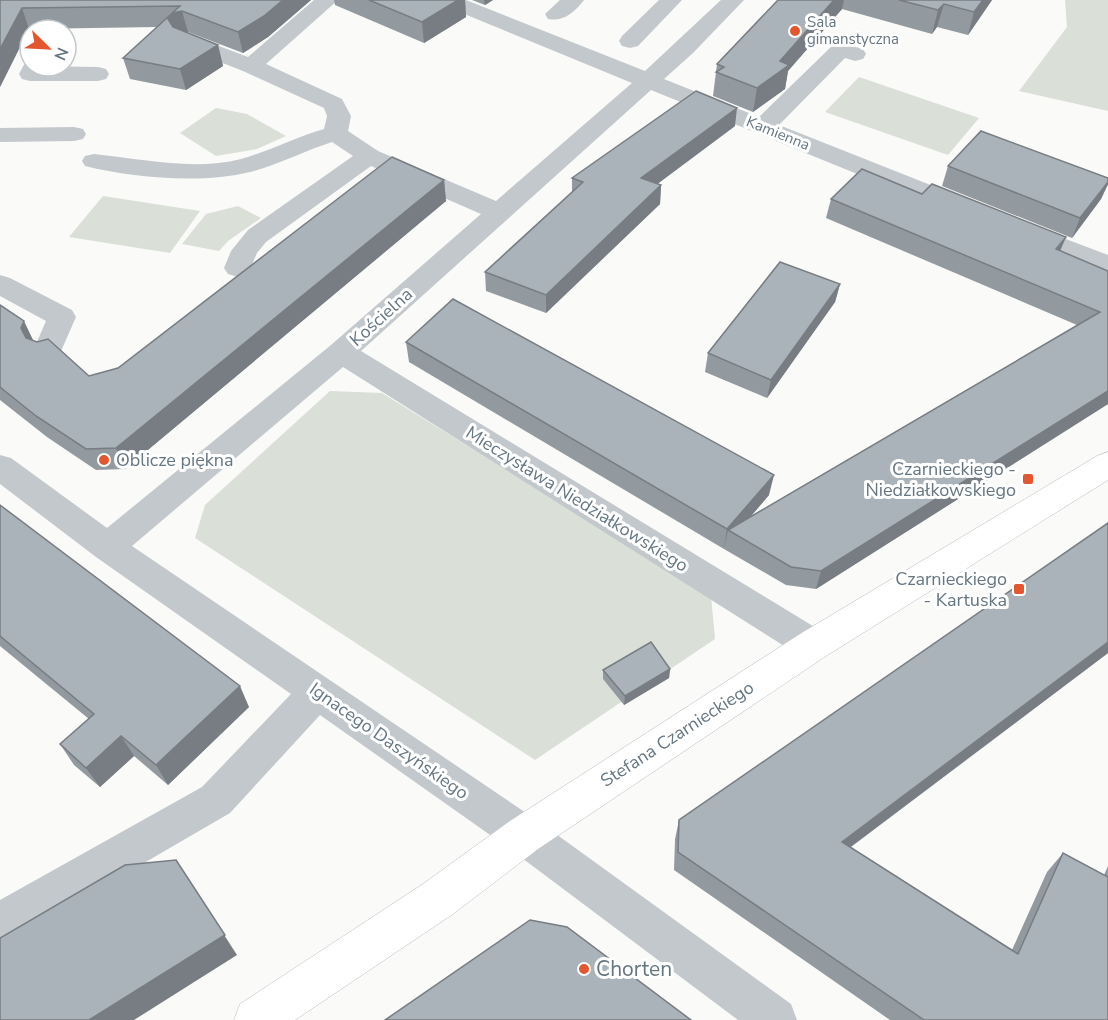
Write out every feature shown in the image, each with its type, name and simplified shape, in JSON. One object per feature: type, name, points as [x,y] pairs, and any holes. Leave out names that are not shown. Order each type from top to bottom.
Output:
[{"type":"main road","name":"Stefana Czarnieckiego","points":[[256,1020],[438,899],[524,835],[813,645],[1108,464]]},
{"type":"street","points":[[251,66],[327,0]]},
{"type":"street","name":"Kamienna","points":[[447,0],[1108,265]]},
{"type":"street","points":[[556,14],[573,0]]},
{"type":"street","points":[[630,41],[671,0]]},
{"type":"street","name":"Kościelna","points":[[108,548],[341,352],[648,82],[733,0]]},
{"type":"street","points":[[187,41],[251,66],[334,104],[339,116],[335,133]]},
{"type":"street","points":[[763,127],[841,50],[855,54]]},
{"type":"street","points":[[78,74],[98,74]]},
{"type":"street","points":[[94,161],[178,170],[241,167],[275,156],[313,139],[335,133],[369,156],[500,212]]},
{"type":"street","points":[[0,135],[74,134]]},
{"type":"street","points":[[238,268],[244,250],[257,236],[369,156]]},
{"type":"street","points":[[0,284],[62,317],[48,351]]},
{"type":"street","name":"Mieczysława Niedziałkowskiego","points":[[341,352],[813,645]]},
{"type":"street","name":"Ignacego Daszyńskiego","points":[[0,467],[108,548],[524,835],[775,1020]]},
{"type":"street","points":[[0,923],[216,800],[317,692]]},
{"type":"shaded area","points":[[1065,0],[1108,0],[1108,111],[1019,91],[1067,27]]},
{"type":"shaded area","points":[[859,77],[979,118],[948,155],[825,112]]},
{"type":"shaded area","points":[[216,108],[247,114],[286,136],[257,149],[216,156],[180,133]]},
{"type":"shaded area","points":[[103,196],[200,211],[170,253],[69,237]]},
{"type":"shaded area","points":[[238,206],[261,218],[228,241],[219,251],[182,244],[206,214]]},
{"type":"shaded area","points":[[330,391],[382,393],[711,596],[715,639],[535,760],[195,538],[205,505]]},
{"type":"building","points":[[0,0],[283,0],[264,16],[238,32],[182,11],[173,13],[168,19],[173,27],[218,45],[180,69],[123,58],[180,6],[22,8],[0,49]]},
{"type":"building","points":[[369,0],[458,0],[422,22]]},
{"type":"building","points":[[778,0],[834,0],[780,61],[789,65],[757,88],[716,72],[724,67],[717,64]]},
{"type":"building","points":[[899,0],[983,0],[974,12],[944,4],[938,10]]},
{"type":"building","points":[[696,91],[737,108],[641,178],[661,185],[546,295],[485,272],[583,182],[572,178]]},
{"type":"building","points":[[981,131],[1108,178],[1108,182],[1080,218],[948,166]]},
{"type":"building","points":[[392,157],[444,180],[116,448],[86,449],[36,416],[0,387],[0,305],[24,321],[21,328],[26,338],[37,342],[48,339],[89,376],[118,368]]},
{"type":"building","points":[[862,169],[922,194],[932,184],[1066,237],[1056,249],[1108,271],[1108,391],[821,571],[791,567],[728,530],[1100,312],[831,199]]},
{"type":"building","points":[[780,262],[840,284],[771,380],[708,353]]},
{"type":"building","points":[[453,299],[774,475],[727,529],[406,342]]},
{"type":"building","points":[[0,505],[240,686],[156,765],[121,736],[86,768],[60,744],[94,714],[0,636]]},
{"type":"building","points":[[1108,523],[1108,642],[842,842],[1018,954],[1063,853],[1108,877],[1108,1020],[924,1020],[678,852],[679,820]]},
{"type":"building","points":[[651,642],[670,669],[625,696],[603,670]]},
{"type":"building","points":[[176,860],[225,935],[89,1020],[0,1020],[0,938],[125,865]]},
{"type":"building","points":[[530,920],[567,927],[691,1020],[385,1020]]},
{"type":"place","name":"Sala gimanstyczna","points":[[795,31]]},
{"type":"place","name":"Oblicze piękna","points":[[104,460]]},
{"type":"place","name":"Czarnieckiego - Niedziałkowskiego","points":[[1028,479]]},
{"type":"place","name":"Czarnieckiego - Kartuska","points":[[1019,589]]},
{"type":"place","name":"Chorten","points":[[584,969]]}]
